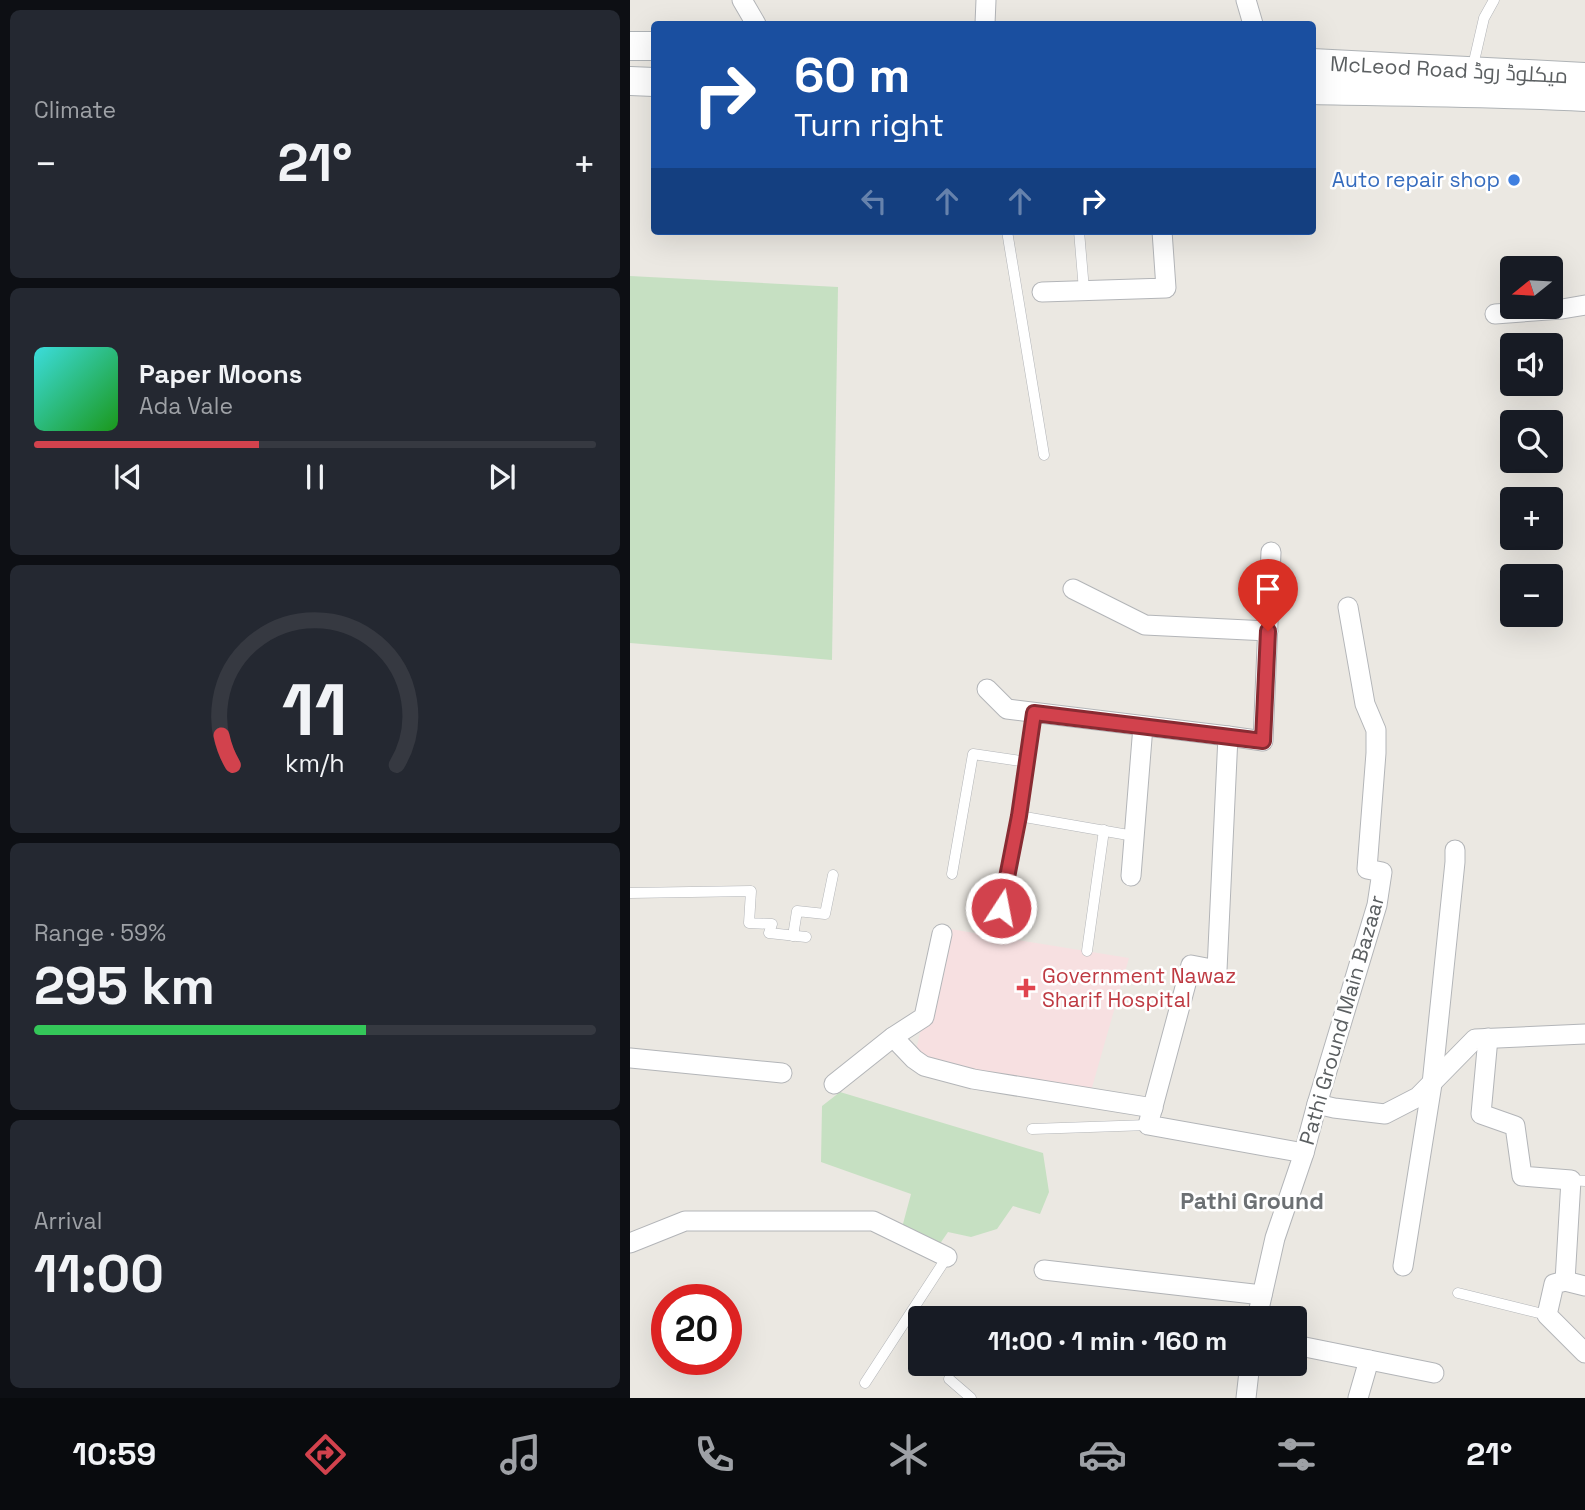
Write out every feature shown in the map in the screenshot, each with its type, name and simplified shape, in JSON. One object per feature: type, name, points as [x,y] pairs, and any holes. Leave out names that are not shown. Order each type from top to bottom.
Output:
[{"type":"main road","points":[[630,46],[651,46]]},
{"type":"main road","name":"McLeod Road میکلوڈ روڈ","points":[[1316,63],[1585,77]]},
{"type":"main road","points":[[630,81],[651,82]]},
{"type":"main road","name":"McLeod Road میکلوڈ روڈ","points":[[1316,90],[1486,92],[1585,97]]},
{"type":"street","points":[[742,0],[754,21]]},
{"type":"street","points":[[985,21],[986,0]]},
{"type":"street","points":[[1246,0],[1252,21]]},
{"type":"street","points":[[1042,292],[1166,288],[1162,235]]},
{"type":"street","points":[[1495,314],[1562,309],[1585,304]]},
{"type":"street","points":[[987,689],[1007,709],[1263,741],[1271,552]]},
{"type":"street","points":[[1073,589],[1145,625],[1268,631]]},
{"type":"street","name":"Pathi Ground Main Bazaar","points":[[1260,1306],[1275,1238],[1304,1153],[1377,905],[1382,872],[1367,869],[1376,730],[1365,704],[1348,607]]},
{"type":"street","points":[[1131,876],[1143,726]]},
{"type":"street","points":[[1150,1117],[1191,965],[1217,970],[1228,736]]},
{"type":"street","points":[[1403,1266],[1432,1084],[1455,862],[1454,850]]},
{"type":"street","points":[[834,1084],[923,1017],[942,934]]},
{"type":"street","points":[[1317,1104],[1385,1114],[1418,1097],[1475,1039],[1585,1034]]},
{"type":"street","points":[[893,1037],[924,1066],[1304,1153]]},
{"type":"street","points":[[1488,1038],[1481,1114],[1515,1126],[1522,1176],[1578,1181],[1565,1281]]},
{"type":"street","points":[[630,1058],[782,1073]]},
{"type":"street","points":[[630,1243],[685,1221],[873,1221],[947,1257]]},
{"type":"street","points":[[1044,1270],[1262,1295]]},
{"type":"street","points":[[1585,1286],[1565,1281],[1554,1284],[1547,1315],[1585,1353]]},
{"type":"street","points":[[1307,1347],[1434,1373]]},
{"type":"street","points":[[1358,1398],[1369,1360]]},
{"type":"street","points":[[1247,1398],[1250,1376]]},
{"type":"lane","points":[[1472,71],[1484,18],[1494,0]]},
{"type":"lane","points":[[1008,235],[1044,456]]},
{"type":"lane","points":[[1079,235],[1084,290]]},
{"type":"lane","points":[[997,930],[1019,816],[1034,713]]},
{"type":"lane","points":[[952,874],[973,754],[1027,762]]},
{"type":"lane","points":[[1019,816],[1134,836]]},
{"type":"lane","points":[[1087,951],[1104,831]]},
{"type":"lane","points":[[793,936],[797,911],[825,914],[833,875]]},
{"type":"lane","points":[[630,893],[751,891],[749,923],[772,924],[769,933],[806,937]]},
{"type":"lane","points":[[1031,1129],[1150,1117]]},
{"type":"lane","points":[[865,1383],[947,1257]]},
{"type":"lane","points":[[1458,1293],[1547,1315]]},
{"type":"lane","points":[[949,1379],[971,1398]]},
{"type":"shaded area","name":"Government Nawaz Sharif Hospital","points":[[944,928],[1129,958],[1089,1098],[914,1059]]},
{"type":"green space","points":[[630,276],[838,287],[832,660],[630,643]]},
{"type":"green space","points":[[840,1092],[1043,1153],[1049,1192],[1040,1214],[1013,1206],[997,1229],[971,1237],[948,1232],[935,1251],[900,1235],[911,1194],[821,1162],[822,1106]]},
{"type":"place","name":"Auto repair shop","points":[[1514,180]]},
{"type":"place","name":"Government Nawaz Sharif Hospital","points":[[1026,988]]},
{"type":"district","name":"Pathi Ground","points":[[1252,1201]]},
{"type":"route","points":[[1001,908],[1019,816],[1034,713],[1263,741],[1268,631]]}]
